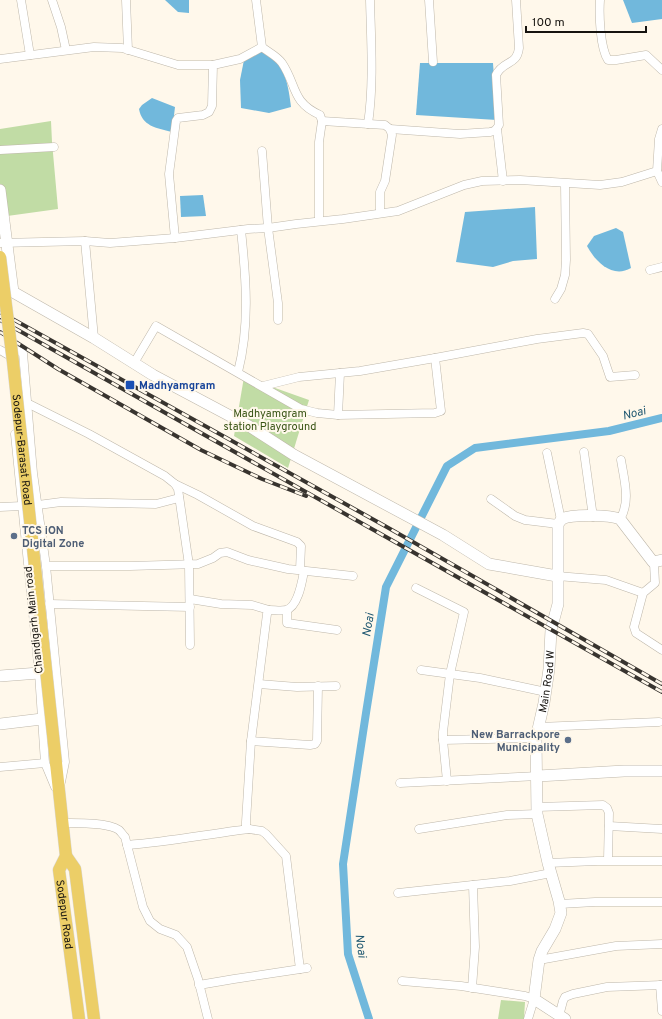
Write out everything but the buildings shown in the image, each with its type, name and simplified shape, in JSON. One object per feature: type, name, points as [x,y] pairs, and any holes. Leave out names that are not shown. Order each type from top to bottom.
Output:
[{"type":"main road","name":"Sodepur-Barasat Road","points":[[0,257],[14,370],[50,763]]},
{"type":"main road","name":"Sodepur Road","points":[[50,763],[59,796],[66,856],[59,870],[79,1019]]},
{"type":"main road","points":[[66,856],[75,869],[94,1019]]},
{"type":"street","points":[[21,0],[30,55]]},
{"type":"street","points":[[52,0],[66,50]]},
{"type":"street","points":[[126,0],[128,50]]},
{"type":"street","points":[[256,0],[262,47],[282,62],[298,99],[312,112],[320,115],[322,120],[319,142],[319,221]]},
{"type":"street","points":[[368,124],[372,78],[370,0]]},
{"type":"street","points":[[429,0],[433,62]]},
{"type":"street","points":[[503,181],[497,129],[499,125],[496,75],[498,70],[515,60],[518,56],[519,48],[516,0]]},
{"type":"street","points":[[600,0],[599,13],[603,49],[608,60],[646,55],[662,70]]},
{"type":"street","points":[[0,59],[94,47],[122,48],[178,65],[213,65],[240,59],[262,47]]},
{"type":"street","points":[[175,238],[169,174],[176,121],[178,118],[203,115],[209,112],[212,106],[213,65]]},
{"type":"street","points":[[322,120],[385,125],[390,130],[392,134],[385,181],[380,192],[380,213]]},
{"type":"street","points":[[390,130],[460,134],[494,132],[497,129]]},
{"type":"street","points":[[662,129],[659,139],[656,171],[662,182]]},
{"type":"street","points":[[0,150],[54,147]]},
{"type":"street","points":[[262,151],[268,228],[278,303],[278,320]]},
{"type":"street","points":[[4,243],[85,241],[110,243],[268,228],[398,210],[464,185],[482,181],[520,180],[565,184],[600,184],[622,182],[656,171]]},
{"type":"street","points":[[555,299],[565,275],[565,184]]},
{"type":"street","points":[[0,190],[4,243],[13,292],[94,338],[153,375],[249,426],[294,455],[443,535],[489,564],[557,576],[606,580],[643,593]]},
{"type":"street","points":[[238,372],[242,356],[246,301],[246,282],[241,230]]},
{"type":"street","points":[[85,241],[94,338]]},
{"type":"street","points":[[650,270],[662,267]]},
{"type":"street","points":[[134,363],[156,326],[301,409],[317,413],[338,415],[435,413],[441,411],[435,358]]},
{"type":"street","points":[[263,386],[299,377],[340,373],[435,358],[536,339],[583,332],[588,334],[603,356],[610,378],[635,375]]},
{"type":"street","points":[[4,352],[16,350],[23,353],[27,404],[46,566],[65,762],[59,796]]},
{"type":"street","name":"Chandigarh Main road","points":[[4,352],[22,506],[39,673],[42,719],[50,763]]},
{"type":"street","points":[[338,415],[340,373]]},
{"type":"street","points":[[27,404],[128,455],[165,476],[175,484],[254,526],[301,546],[302,571],[298,596],[294,604],[287,610],[270,610],[252,605],[222,604],[190,599]]},
{"type":"street","points":[[584,452],[592,516]]},
{"type":"street","points":[[547,453],[559,522]]},
{"type":"street","points":[[620,519],[625,512],[627,502],[621,460]]},
{"type":"street","points":[[175,484],[178,489],[189,565],[190,645]]},
{"type":"street","points":[[38,505],[61,502],[156,504],[179,498]]},
{"type":"street","points":[[491,499],[515,516],[526,520],[559,522],[567,518],[592,516],[607,516],[620,519],[652,561],[658,561],[655,583],[643,593],[634,627],[636,633],[662,650]]},
{"type":"street","points":[[0,507],[22,506]]},
{"type":"street","name":"Main Road W","points":[[534,1000],[539,960],[542,951],[555,929],[561,913],[560,904],[549,868],[537,810],[538,732],[549,669],[551,630],[558,604],[557,576],[559,522]]},
{"type":"street","points":[[46,566],[189,565],[198,564],[227,552],[248,560],[288,569],[353,576]]},
{"type":"street","points":[[416,588],[464,612],[450,674],[443,732],[447,781]]},
{"type":"street","points":[[49,604],[190,607]]},
{"type":"street","points":[[249,830],[246,827],[246,822],[250,741],[259,684],[267,614],[270,610]]},
{"type":"street","points":[[287,610],[287,623],[337,630]]},
{"type":"street","points":[[421,670],[480,678],[546,692]]},
{"type":"street","points":[[0,676],[39,673]]},
{"type":"street","points":[[259,684],[292,687],[336,686]]},
{"type":"street","points":[[250,741],[310,745],[315,744],[317,741],[318,686]]},
{"type":"street","points":[[0,724],[42,719]]},
{"type":"street","points":[[443,740],[659,722]]},
{"type":"street","points":[[0,767],[50,763]]},
{"type":"street","points":[[400,783],[624,771],[662,771]]},
{"type":"street","points":[[419,829],[537,810],[603,805],[607,808],[609,813],[608,860]]},
{"type":"street","points":[[62,823],[91,823],[109,826],[119,830],[125,838],[143,907],[150,921],[160,929],[176,935],[187,947],[208,1019]]},
{"type":"street","points":[[609,826],[662,829]]},
{"type":"street","points":[[127,845],[249,830],[262,831],[286,856],[303,968],[199,985]]},
{"type":"street","points":[[398,893],[510,881],[549,868],[608,860],[662,861]]},
{"type":"street","points":[[472,988],[475,947],[473,885]]},
{"type":"street","points":[[560,904],[595,902],[662,902]]},
{"type":"street","points":[[539,960],[616,946],[662,944]]},
{"type":"street","points":[[402,981],[472,988],[525,996],[562,1017],[563,1001],[565,997],[573,994],[607,987],[661,985],[662,1011]]},
{"type":"street","points":[[528,1019],[534,1000]]},
{"type":"green space","points":[[51,121],[58,209],[0,217],[0,129]]},
{"type":"green space","name":"Madhyamgram station Playground","points":[[244,377],[309,400],[288,468],[234,436]]},
{"type":"green space","points":[[501,1000],[525,1002],[524,1019],[498,1019]]},
{"type":"water","points":[[165,0],[189,0],[189,13],[178,12]]},
{"type":"water","points":[[623,0],[662,0],[662,19],[632,23]]},
{"type":"water","points":[[256,51],[271,53],[280,66],[286,78],[291,107],[269,113],[241,108],[240,80],[244,60]]},
{"type":"water","points":[[420,63],[493,63],[497,120],[416,115]]},
{"type":"water","points":[[152,98],[175,107],[172,132],[151,125],[143,119],[139,109]]},
{"type":"water","points":[[203,195],[206,216],[181,217],[180,196]]},
{"type":"water","points":[[535,207],[537,259],[513,261],[493,267],[456,262],[465,212]]},
{"type":"water","points":[[616,228],[623,232],[631,268],[624,271],[611,270],[605,267],[590,252],[587,246],[594,236]]},
{"type":"waterway","name":"Noai","points":[[369,1019],[348,954],[343,864],[386,587],[447,466],[475,448],[609,431],[662,418]]},
{"type":"railway","points":[[0,312],[385,526],[662,684]]},
{"type":"railway","points":[[0,320],[662,692]]},
{"type":"railway","points":[[0,332],[58,369],[201,450],[262,479],[306,496]]},
{"type":"place","name":"Madhyamgram","points":[[130,385]]},
{"type":"place","name":"TCS iON Digital Zone","points":[[14,536]]},
{"type":"place","name":"New Barrackpore Municipality","points":[[568,740]]}]
